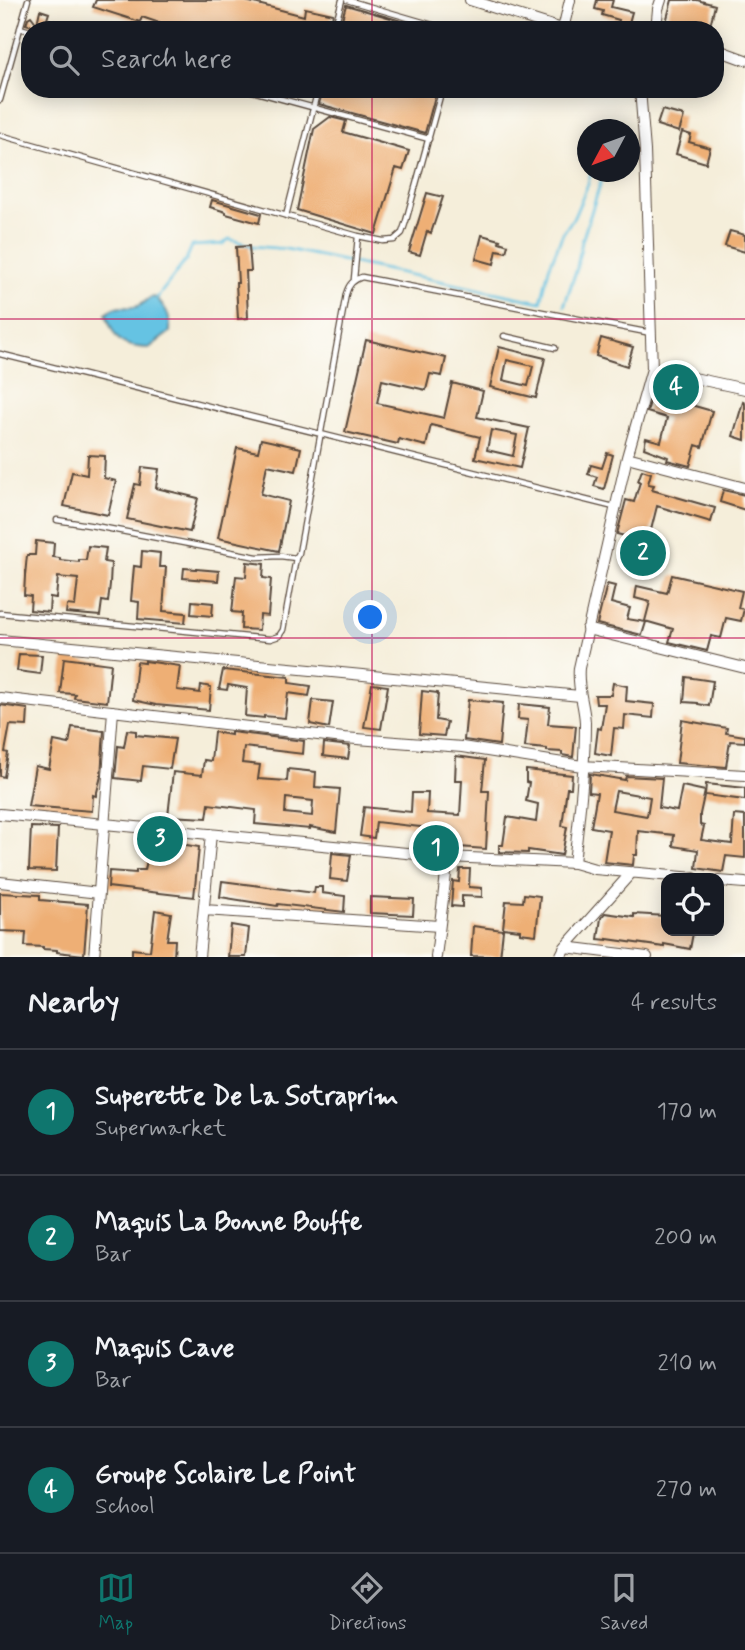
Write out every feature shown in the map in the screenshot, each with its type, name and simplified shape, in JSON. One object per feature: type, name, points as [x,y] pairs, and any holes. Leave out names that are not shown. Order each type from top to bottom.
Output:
[{"type":"street","points":[[470,0],[538,21]]},
{"type":"street","points":[[566,21],[570,0]]},
{"type":"street","points":[[657,21],[662,0]]},
{"type":"street","points":[[724,52],[745,60]]},
{"type":"street","points":[[574,863],[585,718],[580,696],[579,668],[627,457],[652,369],[641,98]]},
{"type":"street","points":[[652,369],[745,389]]},
{"type":"street","points":[[627,457],[745,488]]},
{"type":"street","points":[[587,629],[745,668]]},
{"type":"street","points":[[0,640],[580,696]]},
{"type":"street","points":[[0,698],[344,738],[462,747],[582,766],[745,775]]},
{"type":"street","points":[[94,957],[113,711]]},
{"type":"street","points":[[0,814],[448,857],[574,863],[595,869],[661,875]]},
{"type":"street","points":[[199,957],[211,834]]},
{"type":"street","points":[[436,957],[448,857]]},
{"type":"street","points":[[563,952],[632,873]]},
{"type":"street","points":[[724,881],[745,883]]},
{"type":"street","points":[[0,882],[99,893]]},
{"type":"street","points":[[204,910],[439,926]]},
{"type":"street","points":[[563,952],[647,957]]},
{"type":"lane","points":[[22,21],[28,0]]},
{"type":"lane","points":[[337,21],[344,0],[418,21]]},
{"type":"lane","points":[[0,100],[21,24]]},
{"type":"lane","points":[[277,98],[429,139]]},
{"type":"lane","points":[[286,216],[316,98]]},
{"type":"lane","points":[[0,135],[383,241],[394,240],[402,233],[440,98]]},
{"type":"lane","points":[[0,613],[270,639],[279,636],[283,630],[299,553],[346,294],[354,279],[358,236]]},
{"type":"lane","points":[[354,279],[362,276],[652,333]]},
{"type":"lane","points":[[504,336],[555,348]]},
{"type":"lane","points":[[0,354],[615,507]]},
{"type":"lane","points":[[57,520],[257,557],[296,558]]},
{"type":"water","points":[[151,297],[157,298],[166,310],[170,332],[149,348],[131,346],[120,341],[112,331],[106,314],[116,307],[137,306]]},
{"type":"building","points":[[96,0],[242,0],[304,16],[305,8],[333,14],[331,21],[154,21],[142,17],[140,21],[137,21],[93,7]]},
{"type":"building","points":[[597,0],[613,0],[611,7],[632,12],[630,21],[619,21],[602,15],[603,11],[595,9]]},
{"type":"building","points":[[672,0],[697,0],[715,5],[711,21],[666,21]]},
{"type":"building","points":[[346,5],[401,21],[342,21]]},
{"type":"building","points":[[40,10],[49,13],[47,19],[55,21],[38,21]]},
{"type":"building","points":[[321,98],[435,98],[425,133],[319,104]]},
{"type":"building","points":[[662,110],[684,116],[679,132],[657,125]]},
{"type":"building","points":[[330,117],[346,121],[343,132],[409,151],[403,170],[396,168],[376,234],[297,210],[314,129]]},
{"type":"building","points":[[682,132],[691,135],[689,142],[710,148],[706,163],[676,154]]},
{"type":"building","points":[[427,193],[443,197],[431,233],[427,231],[420,255],[409,252]]},
{"type":"building","points":[[212,200],[261,214],[259,223],[210,207]]},
{"type":"building","points":[[730,231],[745,235],[745,252],[725,246]]},
{"type":"building","points":[[482,235],[508,245],[506,252],[497,250],[494,264],[476,259]]},
{"type":"building","points":[[249,246],[251,271],[246,271],[248,318],[238,319],[236,247]]},
{"type":"building","points":[[601,338],[633,347],[627,366],[596,356]]},
{"type":"building","points":[[366,340],[446,358],[442,376],[430,374],[426,390],[382,380],[377,403],[444,418],[452,383],[483,391],[477,417],[529,428],[520,468],[475,458],[480,437],[431,425],[426,446],[399,439],[398,444],[345,432]],"holes":[[[491,430],[517,435],[513,456],[487,450]]]},
{"type":"building","points":[[499,347],[545,358],[536,398],[490,387]],"holes":[[[507,360],[533,366],[528,386],[503,380]]]},
{"type":"building","points":[[663,380],[688,391],[684,403],[712,411],[702,447],[696,445],[690,466],[667,460],[668,457],[644,448],[646,438],[661,442],[667,418],[647,412],[653,391],[659,393]]},
{"type":"building","points":[[743,402],[745,403],[745,440],[733,436]]},
{"type":"building","points":[[261,439],[301,448],[296,471],[267,465],[261,494],[289,501],[279,551],[218,538],[237,448],[258,452]]},
{"type":"building","points":[[607,453],[613,455],[604,489],[594,486],[597,477],[588,474],[591,465],[602,468]]},
{"type":"building","points":[[88,455],[105,456],[104,478],[116,481],[108,515],[64,506],[72,472],[87,475]]},
{"type":"building","points":[[142,467],[159,469],[156,488],[198,498],[190,532],[127,519],[135,484],[140,485]]},
{"type":"building","points":[[642,470],[651,473],[648,484],[654,485],[652,490],[715,508],[711,522],[657,506],[648,542],[617,534],[626,500],[634,502]]},
{"type":"building","points":[[723,490],[745,495],[745,510],[720,502]]},
{"type":"building","points":[[36,541],[54,543],[53,557],[79,562],[86,560],[88,546],[106,548],[104,562],[111,563],[110,584],[108,602],[102,601],[100,616],[66,613],[67,605],[75,606],[78,579],[58,577],[56,598],[50,597],[49,612],[30,610],[31,596],[24,595],[25,576],[27,555],[35,555]]},
{"type":"building","points":[[142,551],[160,553],[159,567],[166,567],[163,611],[186,613],[185,623],[138,619],[139,602],[131,601],[134,566],[141,567]]},
{"type":"building","points":[[247,562],[264,564],[263,578],[271,579],[268,616],[260,615],[259,630],[241,629],[242,613],[232,612],[236,576],[246,577]]},
{"type":"building","points":[[184,568],[219,571],[218,581],[183,578]]},
{"type":"building","points":[[672,575],[742,591],[738,608],[744,609],[741,621],[726,618],[721,638],[711,636],[707,651],[669,642],[673,629],[645,621],[650,602],[635,598],[637,586],[667,593]]},
{"type":"building","points":[[607,584],[615,586],[611,603],[630,608],[627,619],[646,622],[642,635],[597,624]]},
{"type":"building","points":[[192,601],[213,603],[212,616],[191,614]]},
{"type":"building","points":[[19,654],[42,655],[40,674],[17,671]]},
{"type":"building","points":[[64,658],[111,664],[107,702],[74,698],[75,694],[60,693]]},
{"type":"building","points":[[137,662],[180,666],[177,690],[200,693],[201,685],[211,687],[209,710],[133,700]]},
{"type":"building","points":[[223,670],[289,677],[289,683],[311,686],[309,696],[288,693],[285,718],[245,716],[247,688],[228,685],[227,690],[219,689]]},
{"type":"building","points":[[686,677],[713,681],[709,706],[684,702]]},
{"type":"building","points":[[613,683],[627,686],[626,701],[654,704],[653,718],[625,715],[624,729],[614,728],[611,756],[595,753],[605,704],[596,704],[595,695],[611,695]]},
{"type":"building","points":[[372,684],[388,686],[381,729],[364,727]]},
{"type":"building","points":[[422,691],[438,693],[436,720],[447,722],[444,736],[419,734]]},
{"type":"building","points":[[313,700],[333,702],[329,728],[310,724]]},
{"type":"building","points":[[468,700],[503,703],[499,745],[464,740]]},
{"type":"building","points":[[519,704],[550,707],[548,724],[576,726],[573,757],[562,755],[562,752],[525,747],[528,720],[518,719]]},
{"type":"building","points":[[0,705],[28,709],[27,726],[10,725],[4,777],[0,776]]},
{"type":"building","points":[[682,720],[727,728],[726,733],[745,736],[745,742],[730,741],[726,767],[677,763]]},
{"type":"building","points":[[72,727],[104,731],[101,776],[96,796],[93,795],[92,811],[28,806],[35,766],[49,769],[54,741],[69,744]]},
{"type":"building","points":[[127,730],[136,731],[136,735],[175,739],[170,769],[143,766],[141,781],[115,778],[118,746],[124,747]]},
{"type":"building","points":[[214,732],[304,741],[303,754],[244,747],[242,763],[260,765],[258,779],[287,781],[288,769],[316,772],[315,787],[340,789],[336,832],[310,827],[255,824],[256,810],[209,804],[207,818],[168,816],[173,772],[202,775],[204,760],[211,761]],"holes":[[[286,798],[313,801],[312,816],[285,813]]]},
{"type":"building","points":[[324,743],[350,746],[348,759],[323,756]]},
{"type":"building","points":[[456,756],[485,760],[482,791],[489,791],[486,849],[428,842],[429,828],[376,822],[374,838],[360,836],[364,807],[411,812],[412,793],[428,793],[427,813],[460,815],[462,780],[455,780]]},
{"type":"building","points":[[526,770],[572,775],[571,788],[567,788],[562,826],[567,827],[562,855],[528,850],[528,853],[499,852],[499,845],[503,845],[507,817],[536,822],[538,804],[526,801],[529,783],[526,782]]},
{"type":"building","points":[[590,774],[625,780],[626,776],[662,778],[659,808],[677,811],[682,786],[705,791],[700,814],[700,825],[704,826],[701,840],[732,844],[734,815],[745,816],[745,858],[726,856],[723,872],[696,868],[698,850],[673,846],[674,835],[638,831],[637,855],[634,855],[633,865],[604,862],[609,830],[591,827],[597,793],[589,792]],"holes":[[[616,791],[650,797],[647,816],[612,810]]]},
{"type":"building","points":[[706,784],[745,788],[745,800],[705,795]]},
{"type":"building","points":[[31,827],[58,828],[56,871],[29,870]]},
{"type":"building","points":[[149,841],[199,847],[194,897],[108,887],[109,871],[136,873],[136,870],[145,870]]},
{"type":"building","points":[[332,853],[351,855],[347,881],[330,879]]},
{"type":"building","points":[[460,869],[470,869],[469,887],[482,888],[482,897],[462,896],[462,907],[451,906],[453,881],[459,882]]},
{"type":"building","points":[[222,881],[314,893],[315,887],[322,887],[322,893],[345,896],[344,912],[220,897]]},
{"type":"building","points":[[0,893],[40,895],[40,900],[88,904],[84,955],[25,946],[26,932],[0,931]]},
{"type":"building","points":[[524,894],[540,896],[536,935],[503,928],[506,901],[523,902]]},
{"type":"building","points":[[370,897],[414,899],[413,915],[370,913]]},
{"type":"building","points":[[155,910],[171,913],[167,940],[175,940],[174,957],[132,957],[132,949],[150,951]]},
{"type":"building","points":[[605,913],[634,917],[634,914],[661,916],[661,936],[692,936],[690,949],[664,944],[664,947],[598,939],[601,918]]},
{"type":"building","points":[[231,925],[249,928],[246,957],[228,957]]},
{"type":"building","points":[[473,926],[503,930],[500,957],[471,956]]},
{"type":"waterway","points":[[157,298],[186,260],[192,246],[223,244],[229,239],[252,246],[286,249],[541,302],[549,268],[588,182]]},
{"type":"waterway","points":[[564,306],[601,182]]},
{"type":"place","name":"Groupe Scolaire Le Point","points":[[676,387]]},
{"type":"place","name":"Maquis La Bonne Bouffe","points":[[643,553]]},
{"type":"place","name":"Maquis Cave","points":[[160,839]]},
{"type":"place","name":"Superette De La Sotraprim","points":[[436,848]]}]
